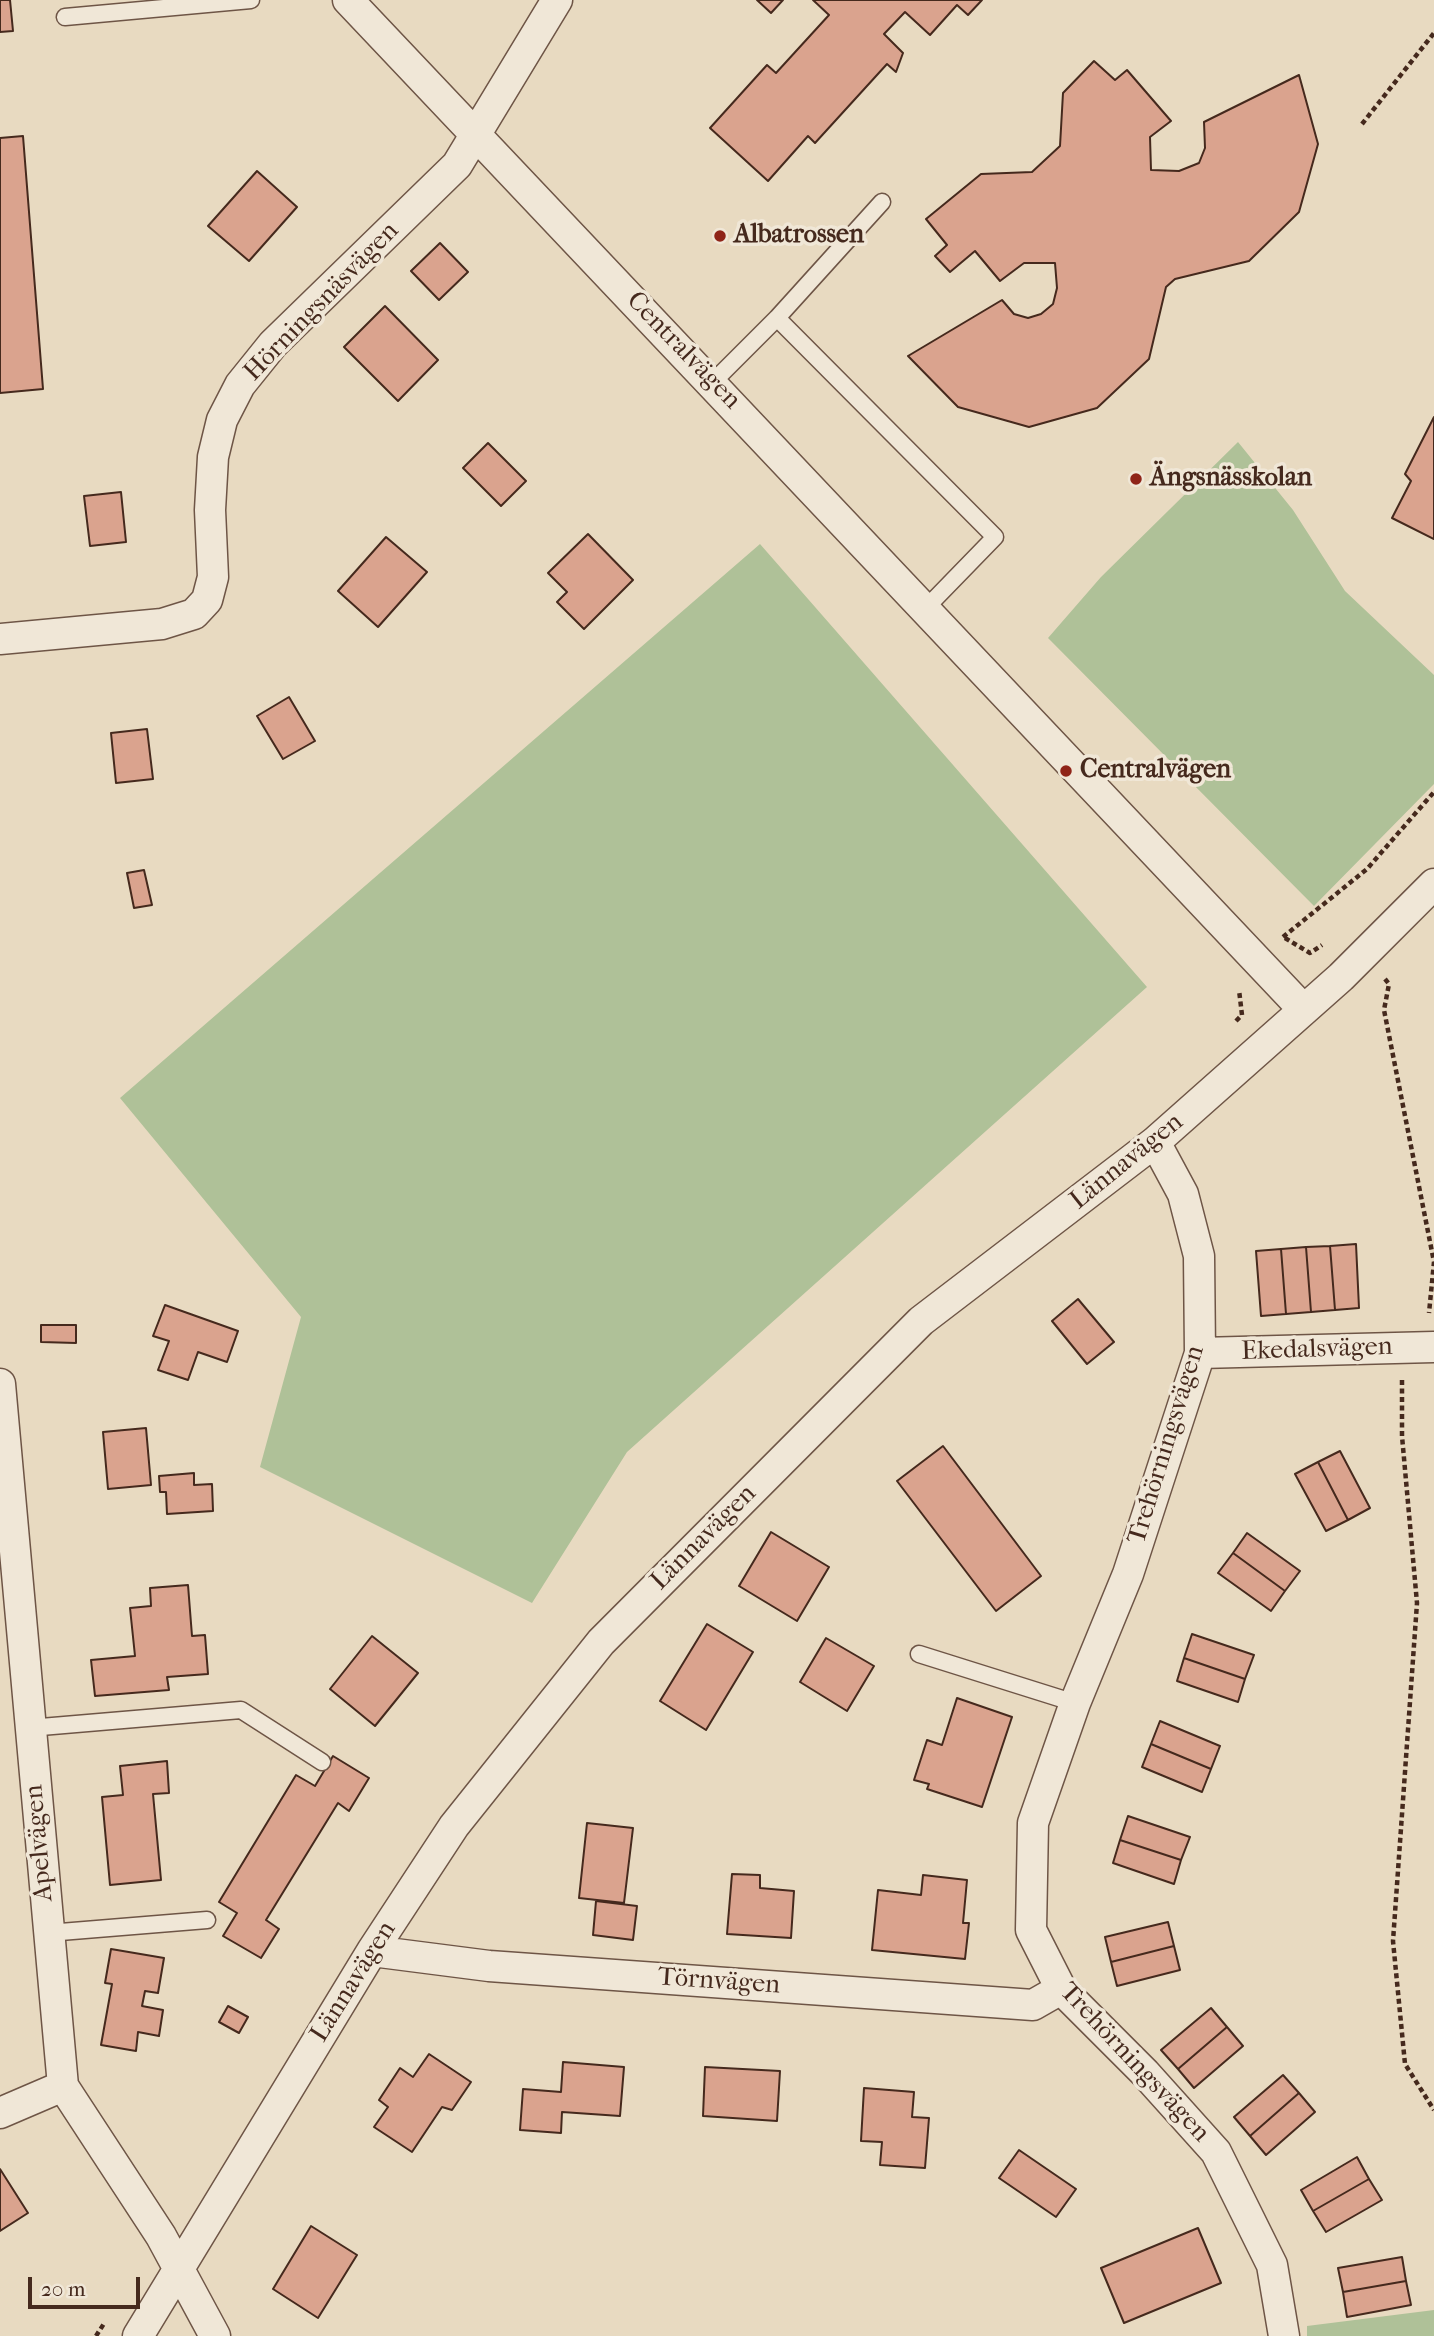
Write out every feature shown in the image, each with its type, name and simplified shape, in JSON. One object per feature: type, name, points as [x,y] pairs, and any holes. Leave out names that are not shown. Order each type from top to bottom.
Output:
[{"type":"street","name":"Hörningsnäsvägen","points":[[0,639],[162,624],[194,614],[207,600],[213,577],[210,510],[213,457],[222,420],[240,385],[273,344],[457,165],[558,0]]},
{"type":"street","name":"Centralvägen","points":[[351,1],[1303,1009]]},
{"type":"street","name":"Lännavägen","points":[[138,2336],[372,1951],[454,1826],[601,1642],[921,1321],[1155,1142],[1341,977],[1434,884]]},
{"type":"street","name":"Trehörningsvägen","points":[[1155,1142],[1183,1194],[1199,1256],[1200,1353],[1128,1574],[1075,1703],[1033,1823],[1031,1930],[1061,1989],[1145,2073],[1216,2152],[1272,2264],[1284,2336]]},
{"type":"street","name":"Ekedalsvägen","points":[[1200,1353],[1421,1347]]},
{"type":"street","name":"Apelvägen","points":[[0,1384],[62,2086],[161,2236],[215,2336]]},
{"type":"street","name":"Törnvägen","points":[[372,1951],[489,1966],[1033,2005],[1061,1989]]},
{"type":"street","points":[[0,2113],[62,2086]]},
{"type":"lane","points":[[65,17],[251,0]]},
{"type":"lane","points":[[713,382],[777,318],[882,202]]},
{"type":"lane","points":[[777,318],[995,537],[926,608]]},
{"type":"lane","points":[[919,1654],[1075,1703]]},
{"type":"lane","points":[[29,1728],[241,1710],[321,1762]]},
{"type":"lane","points":[[48,1933],[207,1920]]},
{"type":"path","points":[[1362,124],[1434,33]]},
{"type":"path","points":[[1256,962],[1367,869],[1434,792]]},
{"type":"path","points":[[1389,984],[1384,1010],[1434,1262],[1421,1347],[1402,1436],[1417,1603],[1393,1941],[1405,2064],[1434,2110]]},
{"type":"green space","points":[[1238,442],[1293,510],[1345,591],[1434,675],[1434,784],[1314,906],[1048,638],[1101,577]]},
{"type":"green space","points":[[760,544],[1147,987],[627,1452],[532,1603],[260,1467],[301,1317],[120,1098]]},
{"type":"green space","points":[[1434,2310],[1434,2336],[1307,2336],[1307,2326]]},
{"type":"building","points":[[0,0],[10,0],[13,31],[0,32]]},
{"type":"building","points":[[757,0],[783,0],[771,13]]},
{"type":"building","points":[[813,0],[982,0],[968,15],[957,5],[930,35],[905,12],[884,34],[903,53],[896,72],[887,64],[815,143],[808,136],[768,181],[710,128],[767,65],[776,73],[829,15]]},
{"type":"building","points":[[1094,61],[1115,80],[1127,70],[1171,121],[1150,137],[1151,170],[1179,171],[1199,163],[1205,148],[1204,122],[1299,75],[1318,144],[1299,212],[1249,261],[1175,279],[1166,287],[1149,359],[1097,408],[1029,427],[958,407],[908,356],[1002,300],[1014,314],[1028,318],[1041,314],[1053,304],[1057,288],[1055,263],[1024,263],[1000,281],[975,251],[950,272],[935,256],[947,245],[926,219],[981,174],[1032,172],[1060,146],[1063,93]]},
{"type":"building","points":[[23,136],[43,389],[0,393],[0,138]]},
{"type":"building","points":[[257,171],[297,207],[249,261],[208,226]]},
{"type":"building","points":[[440,243],[468,272],[439,300],[411,271]]},
{"type":"building","points":[[385,306],[438,360],[398,401],[344,347]]},
{"type":"building","points":[[1434,417],[1434,539],[1392,518],[1411,481],[1405,474]]},
{"type":"building","points":[[488,443],[526,481],[501,506],[463,468]]},
{"type":"building","points":[[121,492],[126,542],[90,546],[84,496]]},
{"type":"building","points":[[588,534],[633,580],[584,629],[557,602],[567,592],[548,573]]},
{"type":"building","points":[[386,537],[427,572],[378,627],[338,591]]},
{"type":"building","points":[[289,697],[315,741],[283,759],[257,716]]},
{"type":"building","points":[[147,729],[153,779],[116,783],[111,733]]},
{"type":"building","points":[[144,870],[152,905],[134,908],[127,873]]},
{"type":"building","points":[[1356,1244],[1359,1308],[1335,1310],[1330,1246]]},
{"type":"building","points":[[1330,1246],[1335,1310],[1311,1312],[1306,1247]]},
{"type":"building","points":[[1306,1247],[1311,1312],[1286,1314],[1281,1249]]},
{"type":"building","points":[[1281,1249],[1286,1314],[1261,1316],[1256,1251]]},
{"type":"building","points":[[1078,1299],[1114,1342],[1087,1364],[1052,1321]]},
{"type":"building","points":[[165,1305],[238,1331],[227,1362],[198,1352],[188,1380],[158,1370],[169,1341],[153,1336]]},
{"type":"building","points":[[41,1325],[76,1325],[76,1343],[41,1342]]},
{"type":"building","points":[[146,1428],[151,1485],[108,1489],[103,1432]]},
{"type":"building","points":[[943,1446],[1041,1576],[996,1611],[897,1481]]},
{"type":"building","points":[[1340,1451],[1370,1508],[1348,1520],[1318,1462]]},
{"type":"building","points":[[1318,1462],[1348,1520],[1326,1531],[1295,1474]]},
{"type":"building","points":[[194,1473],[194,1485],[212,1484],[213,1511],[167,1514],[166,1492],[160,1492],[159,1476]]},
{"type":"building","points":[[771,1532],[829,1567],[797,1621],[739,1586]]},
{"type":"building","points":[[1247,1533],[1300,1571],[1285,1591],[1233,1553]]},
{"type":"building","points":[[1233,1553],[1285,1591],[1271,1611],[1218,1573]]},
{"type":"building","points":[[188,1585],[192,1636],[205,1635],[208,1674],[167,1677],[169,1690],[95,1696],[91,1660],[135,1656],[130,1608],[151,1606],[150,1588]]},
{"type":"building","points":[[707,1624],[753,1652],[706,1730],[660,1701]]},
{"type":"building","points":[[1192,1634],[1254,1655],[1245,1679],[1184,1658]]},
{"type":"building","points":[[372,1636],[418,1673],[375,1726],[330,1689]]},
{"type":"building","points":[[826,1638],[874,1666],[847,1711],[800,1682]]},
{"type":"building","points":[[1184,1658],[1245,1679],[1238,1702],[1177,1681]]},
{"type":"building","points":[[957,1698],[1012,1717],[982,1807],[927,1789],[929,1784],[914,1780],[927,1740],[942,1745]]},
{"type":"building","points":[[1160,1721],[1220,1746],[1211,1769],[1151,1744]]},
{"type":"building","points":[[1151,1744],[1211,1769],[1202,1792],[1142,1767]]},
{"type":"building","points":[[333,1756],[369,1778],[349,1811],[338,1803],[266,1920],[279,1929],[261,1958],[223,1936],[237,1913],[219,1902],[296,1775],[315,1786]]},
{"type":"building","points":[[167,1761],[169,1793],[153,1794],[161,1880],[110,1885],[102,1797],[123,1795],[120,1766]]},
{"type":"building","points":[[1128,1816],[1190,1837],[1181,1860],[1120,1840]]},
{"type":"building","points":[[587,1823],[633,1828],[624,1903],[579,1898]]},
{"type":"building","points":[[1120,1840],[1181,1860],[1174,1884],[1113,1863]]},
{"type":"building","points":[[732,1874],[760,1875],[760,1888],[794,1891],[791,1938],[727,1934]]},
{"type":"building","points":[[923,1875],[967,1880],[963,1923],[969,1923],[965,1959],[872,1950],[878,1890],[921,1895]]},
{"type":"building","points":[[596,1901],[637,1906],[633,1940],[593,1935]]},
{"type":"building","points":[[1168,1922],[1174,1946],[1111,1962],[1105,1937]]},
{"type":"building","points":[[1174,1946],[1180,1970],[1117,1986],[1111,1962]]},
{"type":"building","points":[[111,1949],[164,1958],[158,1993],[145,1991],[142,2006],[163,2010],[159,2036],[138,2032],[136,2051],[101,2045],[112,1984],[105,1983]]},
{"type":"building","points":[[228,2006],[248,2017],[239,2033],[219,2022]]},
{"type":"building","points":[[1211,2008],[1227,2027],[1178,2069],[1161,2050]]},
{"type":"building","points":[[1227,2027],[1243,2046],[1194,2088],[1178,2069]]},
{"type":"building","points":[[429,2054],[471,2082],[452,2110],[442,2107],[412,2152],[374,2127],[388,2107],[379,2100],[400,2068],[413,2077]]},
{"type":"building","points":[[563,2062],[624,2067],[620,2116],[562,2112],[561,2133],[520,2130],[523,2089],[561,2092]]},
{"type":"building","points":[[705,2067],[780,2071],[777,2121],[703,2116]]},
{"type":"building","points":[[1283,2075],[1299,2093],[1250,2136],[1234,2117]]},
{"type":"building","points":[[864,2088],[914,2092],[912,2117],[929,2118],[925,2168],[880,2165],[882,2142],[861,2141]]},
{"type":"building","points":[[1299,2093],[1315,2112],[1266,2155],[1250,2136]]},
{"type":"building","points":[[1019,2150],[1076,2189],[1056,2217],[999,2178]]},
{"type":"building","points":[[1357,2157],[1369,2179],[1313,2211],[1301,2190]]},
{"type":"building","points":[[0,2169],[28,2213],[0,2231]]},
{"type":"building","points":[[1369,2179],[1382,2200],[1326,2232],[1313,2211]]},
{"type":"building","points":[[311,2226],[357,2255],[318,2318],[273,2289]]},
{"type":"building","points":[[1198,2228],[1221,2283],[1124,2323],[1101,2268]]},
{"type":"building","points":[[1402,2257],[1406,2281],[1343,2292],[1338,2268]]},
{"type":"building","points":[[1406,2281],[1411,2305],[1347,2317],[1343,2292]]},
{"type":"place","name":"Albatrossen","points":[[720,236]]},
{"type":"place","name":"Ängsnässkolan","points":[[1136,479]]},
{"type":"place","name":"Centralvägen","points":[[1066,771]]}]
